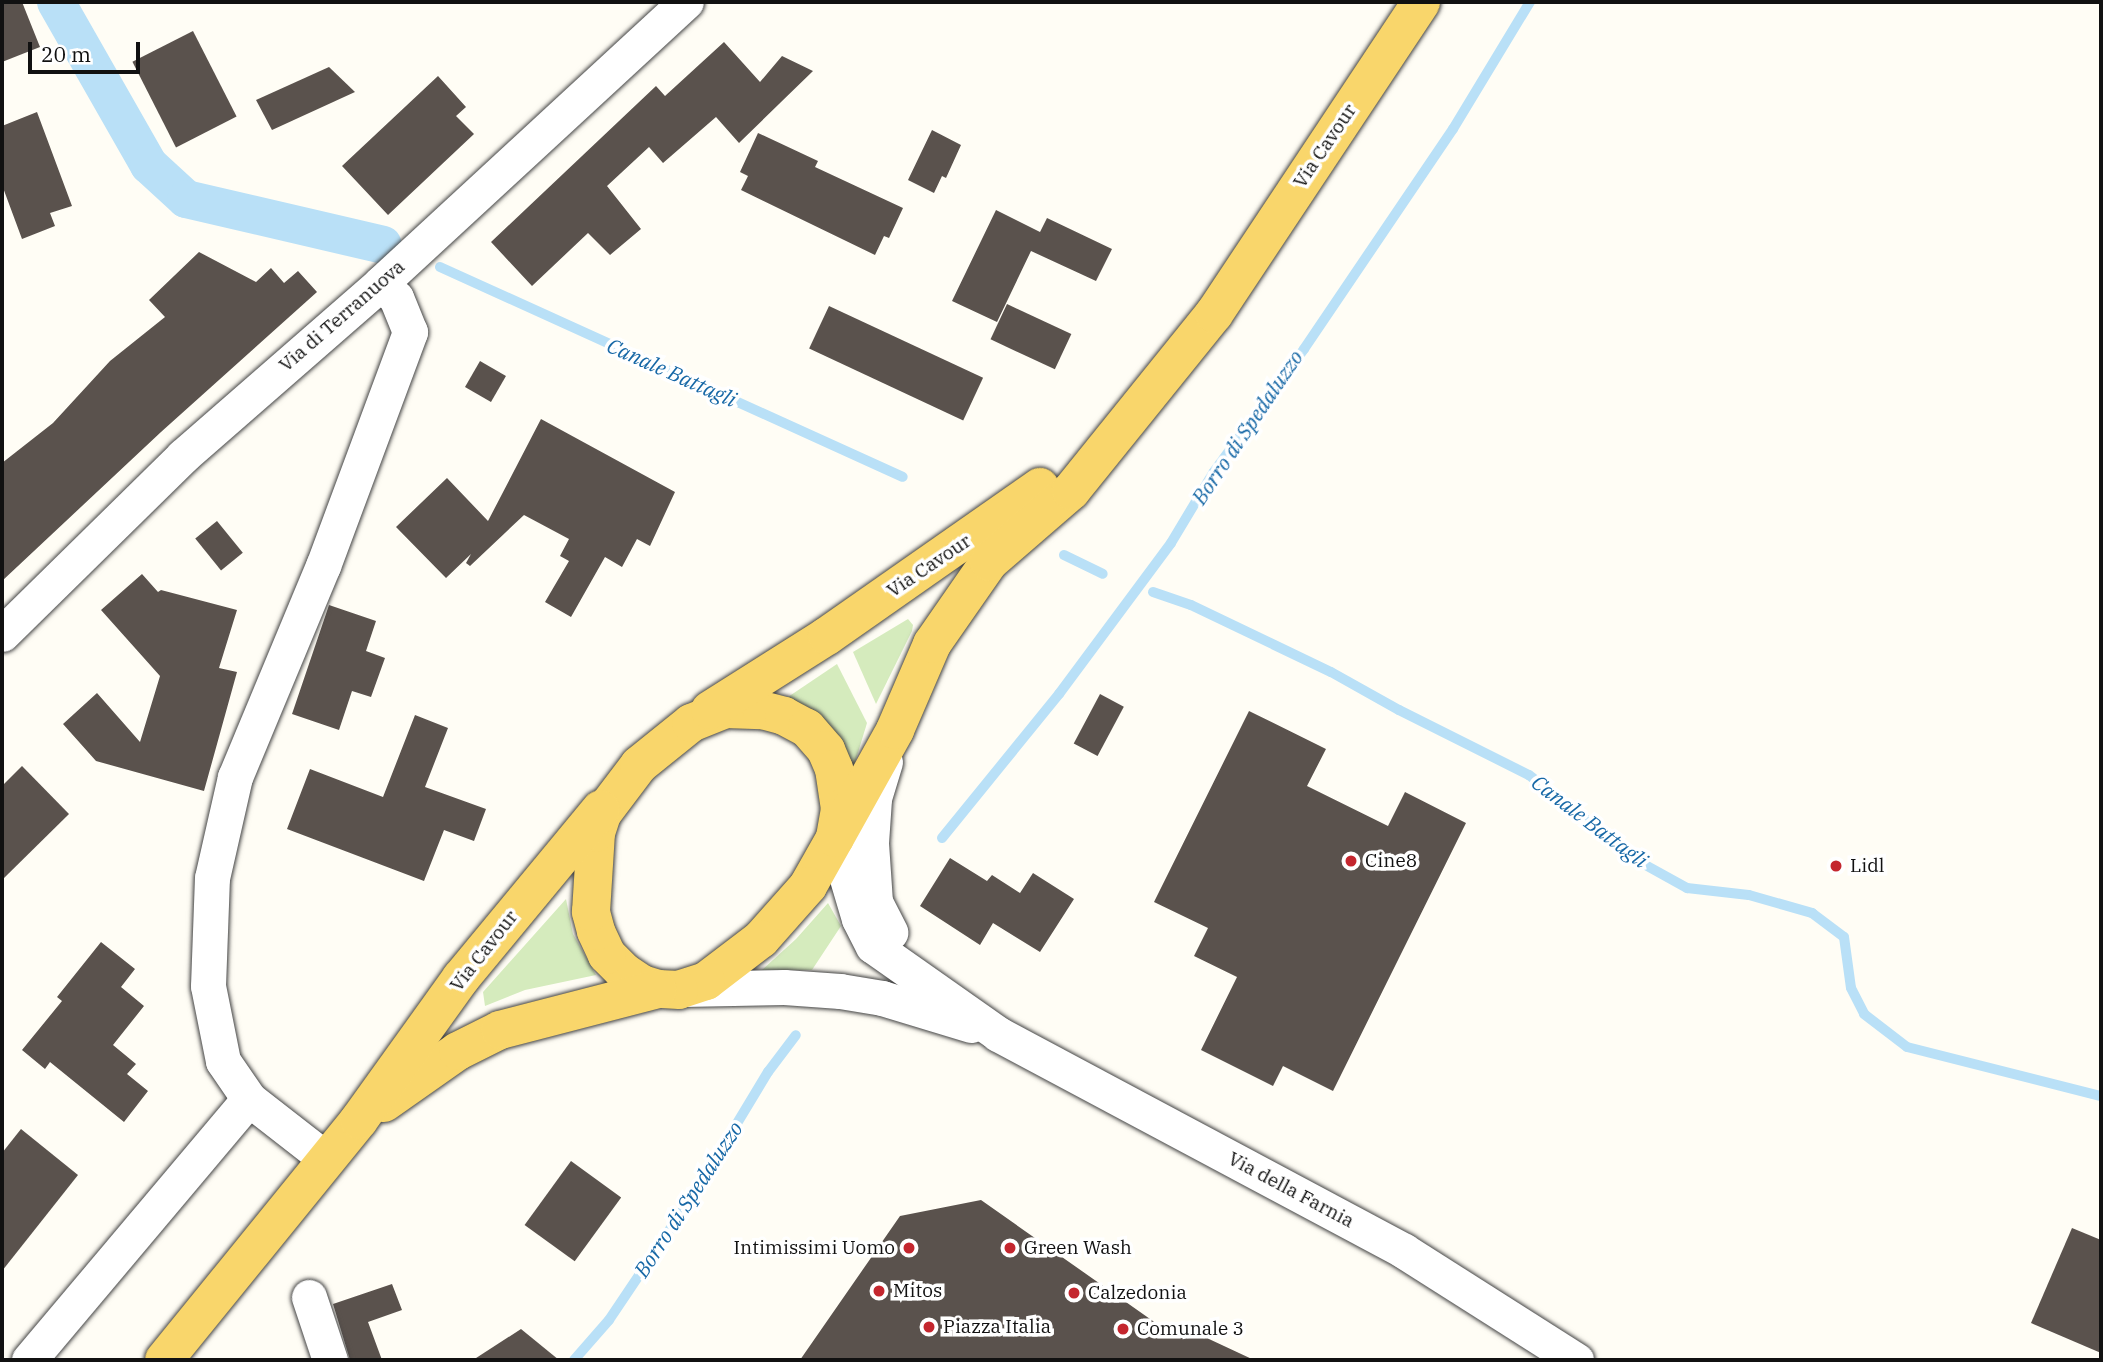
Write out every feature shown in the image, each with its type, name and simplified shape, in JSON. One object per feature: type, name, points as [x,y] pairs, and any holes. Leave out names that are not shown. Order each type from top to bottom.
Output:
[{"type":"main road","name":"Via Cavour","points":[[359,1120],[458,1051],[500,1030],[706,981],[761,939],[808,886],[895,730],[932,644],[989,562],[1071,491],[1214,314],[1421,2]]},
{"type":"main road","name":"Via Cavour","points":[[164,1360],[359,1120],[461,978],[639,765],[691,723],[827,636],[1018,505],[1154,391]]},
{"type":"main road","name":"Via Cavour","points":[[691,723],[725,709],[762,710],[784,716],[807,728],[826,750],[834,769],[840,809],[835,838]]},
{"type":"main road","name":"Via Cavour","points":[[618,789],[602,814],[596,834],[591,912],[607,955],[622,971],[642,984],[668,989]]},
{"type":"street","name":"Via di Terranuova","points":[[2,634],[183,456],[381,283],[686,2]]},
{"type":"street","points":[[326,1159],[249,1099],[223,1060],[208,986],[212,878],[235,777],[323,566],[410,332],[396,298],[381,283]]},
{"type":"street","name":"Via della Farnia","points":[[895,730],[874,799],[871,843],[876,902],[909,969]]},
{"type":"street","name":"Via della Farnia","points":[[835,838],[856,908],[873,946],[998,1034],[1404,1251],[1576,1360]]},
{"type":"street","name":"Via della Farnia","points":[[668,989],[784,987],[841,991],[882,998],[998,1034]]},
{"type":"street","points":[[29,1360],[249,1099]]},
{"type":"street","points":[[309,1297],[330,1360]]},
{"type":"green space","points":[[908,619],[913,625],[912,631],[876,704],[853,652]]},
{"type":"green space","points":[[837,664],[867,723],[853,769],[782,701]]},
{"type":"green space","points":[[566,899],[573,934],[596,975],[525,990],[485,1006],[483,992]]},
{"type":"green space","points":[[828,903],[841,926],[812,970],[762,970],[796,939]]},
{"type":"building","points":[[2,2],[22,2],[40,47],[2,62]]},
{"type":"building","points":[[193,31],[237,117],[176,147],[132,62]]},
{"type":"building","points":[[724,42],[760,82],[782,56],[813,71],[739,143],[716,117],[663,163],[649,147],[607,186],[641,229],[610,255],[588,233],[532,286],[491,242],[656,86],[665,96]]},
{"type":"building","points":[[329,67],[355,92],[272,130],[256,100]]},
{"type":"building","points":[[438,76],[466,107],[456,116],[474,134],[388,215],[342,166]]},
{"type":"building","points":[[37,112],[72,206],[50,213],[55,226],[22,239],[2,185],[2,126]]},
{"type":"building","points":[[932,130],[961,145],[946,178],[942,176],[934,193],[908,180]]},
{"type":"building","points":[[758,133],[818,161],[815,167],[903,208],[889,238],[884,236],[875,255],[741,190],[748,176],[740,172]]},
{"type":"building","points":[[996,210],[1040,232],[1047,218],[1112,249],[1096,281],[1031,251],[997,322],[952,301]]},
{"type":"building","points":[[199,252],[256,282],[271,268],[284,283],[298,271],[317,292],[161,432],[2,581],[2,463],[53,423],[110,361],[165,317],[149,300]]},
{"type":"building","points":[[1007,304],[1071,334],[1055,369],[991,339]]},
{"type":"building","points":[[829,306],[983,378],[963,420],[809,349]]},
{"type":"building","points":[[480,361],[506,376],[491,402],[465,387]]},
{"type":"building","points":[[541,419],[675,492],[650,546],[637,539],[622,567],[605,557],[571,617],[545,602],[569,561],[560,556],[569,539],[524,515],[470,566],[466,563],[471,554],[446,578],[396,527],[447,478],[488,521]]},
{"type":"building","points":[[217,521],[243,553],[221,570],[195,539]]},
{"type":"building","points":[[142,574],[158,592],[161,590],[237,610],[219,668],[237,672],[204,791],[96,761],[63,724],[97,693],[140,742],[160,676],[101,610]]},
{"type":"building","points":[[329,605],[376,621],[366,651],[385,658],[371,697],[352,691],[339,730],[292,714]]},
{"type":"building","points":[[1100,694],[1124,707],[1098,756],[1074,743]]},
{"type":"building","points":[[1249,711],[1326,749],[1307,786],[1388,826],[1405,792],[1466,823],[1333,1091],[1283,1066],[1273,1086],[1201,1050],[1237,977],[1194,956],[1208,928],[1154,902]]},
{"type":"building","points":[[415,715],[448,728],[425,787],[486,809],[474,841],[444,830],[424,881],[287,829],[310,769],[383,797]]},
{"type":"building","points":[[22,766],[69,814],[2,880],[2,786]]},
{"type":"building","points":[[950,858],[987,881],[992,875],[1020,893],[1033,873],[1074,899],[1040,952],[993,923],[980,945],[920,906]]},
{"type":"building","points":[[101,942],[135,969],[121,987],[144,1006],[113,1045],[136,1064],[127,1074],[148,1091],[124,1122],[50,1062],[45,1069],[22,1050],[62,1001],[57,997]]},
{"type":"building","points":[[21,1129],[78,1175],[2,1271],[2,1153]]},
{"type":"building","points":[[571,1161],[621,1197],[575,1261],[525,1225]]},
{"type":"building","points":[[981,1200],[1160,1326],[1194,1332],[1254,1360],[800,1360],[900,1216]]},
{"type":"building","points":[[2072,1228],[2101,1240],[2101,1353],[2031,1323]]},
{"type":"building","points":[[392,1284],[402,1310],[368,1322],[382,1360],[350,1360],[333,1304]]},
{"type":"building","points":[[521,1329],[559,1360],[473,1360]]},
{"type":"waterway","name":"Canale Battagli","points":[[56,2],[149,165],[186,199],[383,245]]},
{"type":"waterway","name":"Borro di Spedaluzzo","points":[[942,838],[1059,694],[1171,543],[1213,473],[1304,349],[1453,129],[1530,2]]},
{"type":"waterway","name":"Canale Battagli","points":[[440,267],[903,477]]},
{"type":"waterway","name":"Canale Battagli","points":[[1064,555],[1103,574]]},
{"type":"waterway","name":"Canale Battagli","points":[[1153,592],[1191,605],[1331,672],[1399,710],[1529,775],[1640,862],[1687,888],[1749,895],[1812,913],[1844,937],[1851,988],[1864,1014],[1907,1047],[2101,1096]]},
{"type":"waterway","name":"Borro di Spedaluzzo","points":[[574,1360],[609,1320],[701,1183],[768,1072],[796,1035]]},
{"type":"place","name":"Cine8","points":[[1351,861]]},
{"type":"place","name":"Lidl","points":[[1836,866]]},
{"type":"place","name":"Intimissimi Uomo","points":[[909,1248]]},
{"type":"place","name":"Green Wash","points":[[1010,1248]]},
{"type":"place","name":"Mitos","points":[[879,1291]]},
{"type":"place","name":"Calzedonia","points":[[1074,1293]]},
{"type":"place","name":"Piazza Italia","points":[[929,1327]]},
{"type":"place","name":"Comunale 3","points":[[1123,1329]]}]
